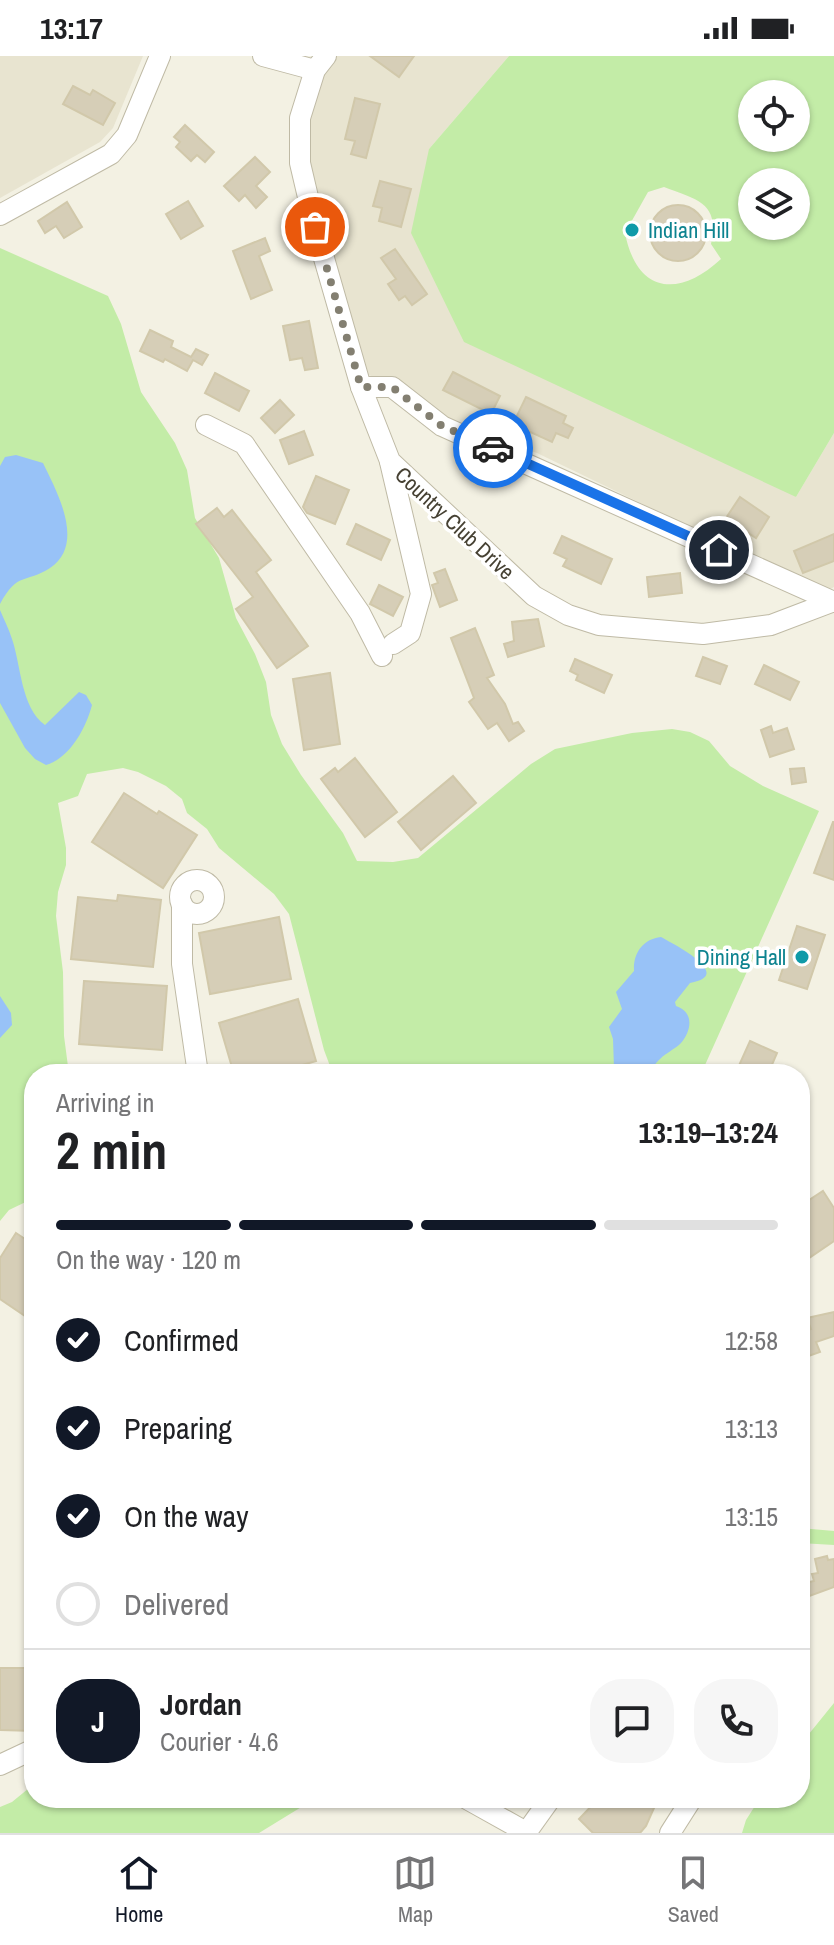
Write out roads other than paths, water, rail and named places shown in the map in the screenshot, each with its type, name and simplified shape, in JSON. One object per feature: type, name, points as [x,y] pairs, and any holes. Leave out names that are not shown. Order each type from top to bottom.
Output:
[{"type":"street","points":[[0,215],[111,154],[127,135],[160,56]]},
{"type":"street","points":[[263,56],[320,63]]},
{"type":"street","name":"Country Club Drive","points":[[320,63],[300,118],[300,163],[361,387],[390,461],[534,596],[568,615],[599,625],[703,634],[771,625],[834,602]]},
{"type":"street","points":[[361,387],[392,387],[442,426],[834,602]]},
{"type":"street","points":[[206,425],[244,444],[388,650],[410,633],[421,594],[390,461]]},
{"type":"street","points":[[182,904],[182,964],[197,1064]]},
{"type":"street","points":[[0,1765],[24,1754]]},
{"type":"street","points":[[482,1808],[526,1833],[544,1808]]},
{"type":"street","points":[[670,1833],[686,1808]]},
{"type":"water","points":[[16,455],[43,463],[65,517],[66,546],[61,558],[50,568],[17,582],[0,604],[0,466],[5,457]]},
{"type":"water","points":[[0,610],[12,639],[26,697],[37,717],[45,725],[79,692],[86,695],[92,705],[86,723],[70,749],[46,765],[25,748],[0,703]]},
{"type":"water","points":[[661,937],[688,953],[707,973],[702,979],[690,983],[675,1002],[686,1012],[689,1022],[681,1043],[656,1064],[614,1064],[613,1039],[609,1027],[622,1009],[616,992],[634,971],[640,948]]},
{"type":"water","points":[[0,996],[11,1013],[12,1025],[0,1038]]},
{"type":"place","name":"Indian Hill","points":[[632,230]]},
{"type":"place","name":"Dining Hall","points":[[802,957]]}]
